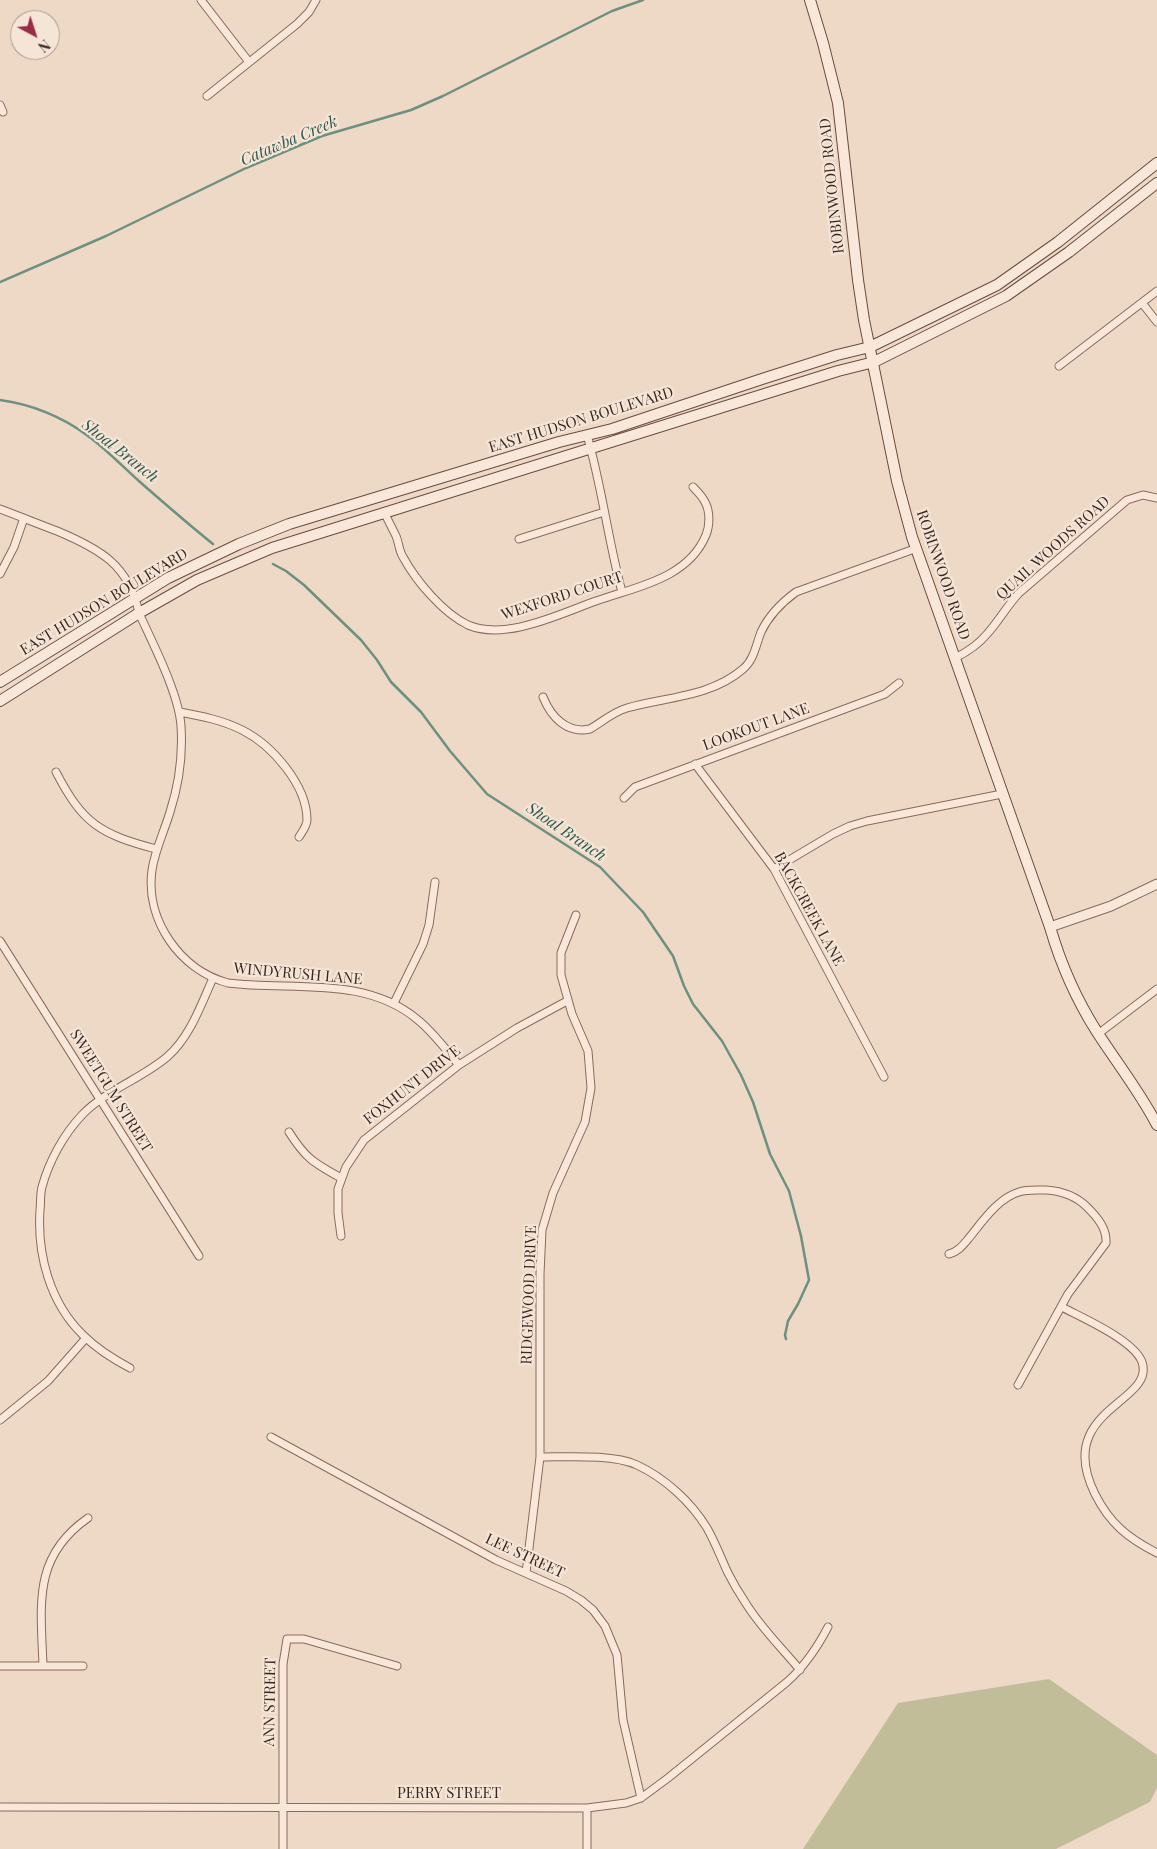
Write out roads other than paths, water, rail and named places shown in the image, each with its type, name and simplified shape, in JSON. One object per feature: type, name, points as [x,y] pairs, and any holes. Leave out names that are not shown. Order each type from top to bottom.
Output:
[{"type":"main road","name":"ROBINWOOD ROAD","points":[[810,0],[838,103],[858,280],[897,481],[916,548],[1060,960],[1072,987],[1098,1034],[1135,1088],[1157,1125]]},
{"type":"main road","name":"EAST HUDSON BOULEVARD","points":[[0,682],[136,597],[192,566],[239,544],[289,524],[559,442],[612,429],[837,355],[870,347],[997,286],[1058,242],[1157,163]]},
{"type":"main road","name":"EAST HUDSON BOULEVARD","points":[[0,701],[139,613],[197,580],[270,548],[838,371],[874,362],[1006,296],[1069,252],[1157,183]]},
{"type":"main road","points":[[383,495],[384,512]]},
{"type":"street","points":[[201,0],[249,62]]},
{"type":"street","points":[[207,96],[297,24],[309,12],[316,0]]},
{"type":"street","points":[[1059,366],[1157,291]]},
{"type":"street","points":[[1142,303],[1157,322]]},
{"type":"street","points":[[588,435],[612,556],[622,592]]},
{"type":"street","name":"WEXFORD COURT","points":[[384,512],[402,555],[423,587],[451,613],[467,624],[485,630],[504,631],[671,574],[690,560],[707,531],[708,516],[705,502],[693,487]]},
{"type":"street","name":"QUAIL WOODS ROAD","points":[[955,658],[972,649],[986,635],[1007,605],[1127,500],[1143,495],[1157,498]]},
{"type":"street","name":"WINDYRUSH LANE","points":[[0,509],[74,538],[107,556],[120,570],[136,597],[139,613],[180,712],[180,774],[156,849],[151,885],[152,897],[159,922],[166,937],[179,953],[213,978],[240,984],[348,989],[394,1003],[419,1020],[459,1065]]},
{"type":"street","points":[[519,539],[604,512]]},
{"type":"street","points":[[0,574],[14,547],[24,518]]},
{"type":"street","points":[[543,697],[557,719],[573,729],[584,730],[590,729],[625,709],[671,700],[713,686],[730,678],[747,664],[756,650],[762,632],[772,614],[796,592],[916,548]]},
{"type":"street","name":"LOOKOUT LANE","points":[[624,798],[635,787],[885,694],[899,682]]},
{"type":"street","points":[[180,712],[227,723],[261,741],[275,754],[295,781],[303,800],[307,820],[306,826],[299,837]]},
{"type":"street","name":"BACKCREEK LANE","points":[[695,764],[774,869],[884,1077]]},
{"type":"street","points":[[56,772],[78,810],[93,823],[116,837],[156,849]]},
{"type":"street","points":[[774,869],[850,826],[1002,794]]},
{"type":"street","points":[[394,1003],[423,944],[429,925],[435,882]]},
{"type":"street","points":[[1050,927],[1112,906],[1157,884]]},
{"type":"street","name":"RIDGEWOOD DRIVE","points":[[526,1573],[540,1457],[540,1274],[542,1230],[553,1193],[584,1122],[591,1088],[588,1051],[567,1001],[560,963],[564,942],[576,915]]},
{"type":"street","name":"SWEETGUM STREET","points":[[0,941],[199,1256]]},
{"type":"street","points":[[130,1368],[111,1358],[86,1338],[56,1298],[45,1272],[40,1239],[39,1218],[42,1189],[57,1152],[82,1115],[100,1099],[169,1056],[190,1027],[213,978]]},
{"type":"street","points":[[1098,1034],[1157,989]]},
{"type":"street","name":"FOXHUNT DRIVE","points":[[342,1236],[338,1207],[338,1189],[341,1178],[358,1148],[371,1133],[459,1065],[517,1028],[567,1001]]},
{"type":"street","points":[[289,1132],[300,1150],[314,1163],[341,1178]]},
{"type":"street","points":[[949,1254],[958,1251],[990,1214],[1014,1194],[1028,1190],[1052,1190],[1073,1196],[1088,1208],[1101,1223],[1106,1233],[1106,1243],[1077,1281],[1018,1385]]},
{"type":"street","points":[[1062,1306],[1124,1341],[1134,1349],[1142,1361],[1142,1375],[1137,1386],[1099,1419],[1087,1441],[1084,1456],[1090,1485],[1102,1507],[1116,1526],[1133,1540],[1157,1553]]},
{"type":"street","points":[[0,1420],[48,1381],[86,1338]]},
{"type":"street","name":"LEE STREET","points":[[271,1437],[496,1560],[566,1591],[581,1600],[596,1614],[610,1636],[617,1655],[626,1736],[641,1798]]},
{"type":"street","points":[[540,1457],[595,1457],[615,1460],[636,1465],[664,1481],[700,1517],[715,1543],[728,1574],[746,1605],[800,1670]]},
{"type":"street","points":[[43,1666],[42,1596],[48,1567],[59,1545],[67,1535],[88,1518]]},
{"type":"street","name":"PERRY STREET","points":[[0,1807],[587,1808],[626,1803],[641,1798],[668,1778],[800,1670],[816,1648],[828,1626]]},
{"type":"street","name":"ANN STREET","points":[[283,1849],[284,1664],[287,1639],[304,1640],[397,1666]]},
{"type":"street","points":[[0,1666],[83,1666]]},
{"type":"street","points":[[587,1808],[587,1849]]},
{"type":"waterway","name":"Catawba Creek","points":[[0,282],[106,236],[246,168],[322,136],[411,110],[443,96],[612,11],[643,0]]},
{"type":"waterway","name":"Shoal Branch","points":[[0,400],[46,412],[78,429],[213,544]]},
{"type":"waterway","name":"Shoal Branch","points":[[273,564],[304,585],[361,640],[391,682],[421,712],[450,751],[487,794],[600,867],[643,912],[673,956],[693,1004],[722,1041],[741,1075],[753,1102],[770,1154],[789,1191],[801,1236],[809,1280],[788,1321],[786,1339]]}]
